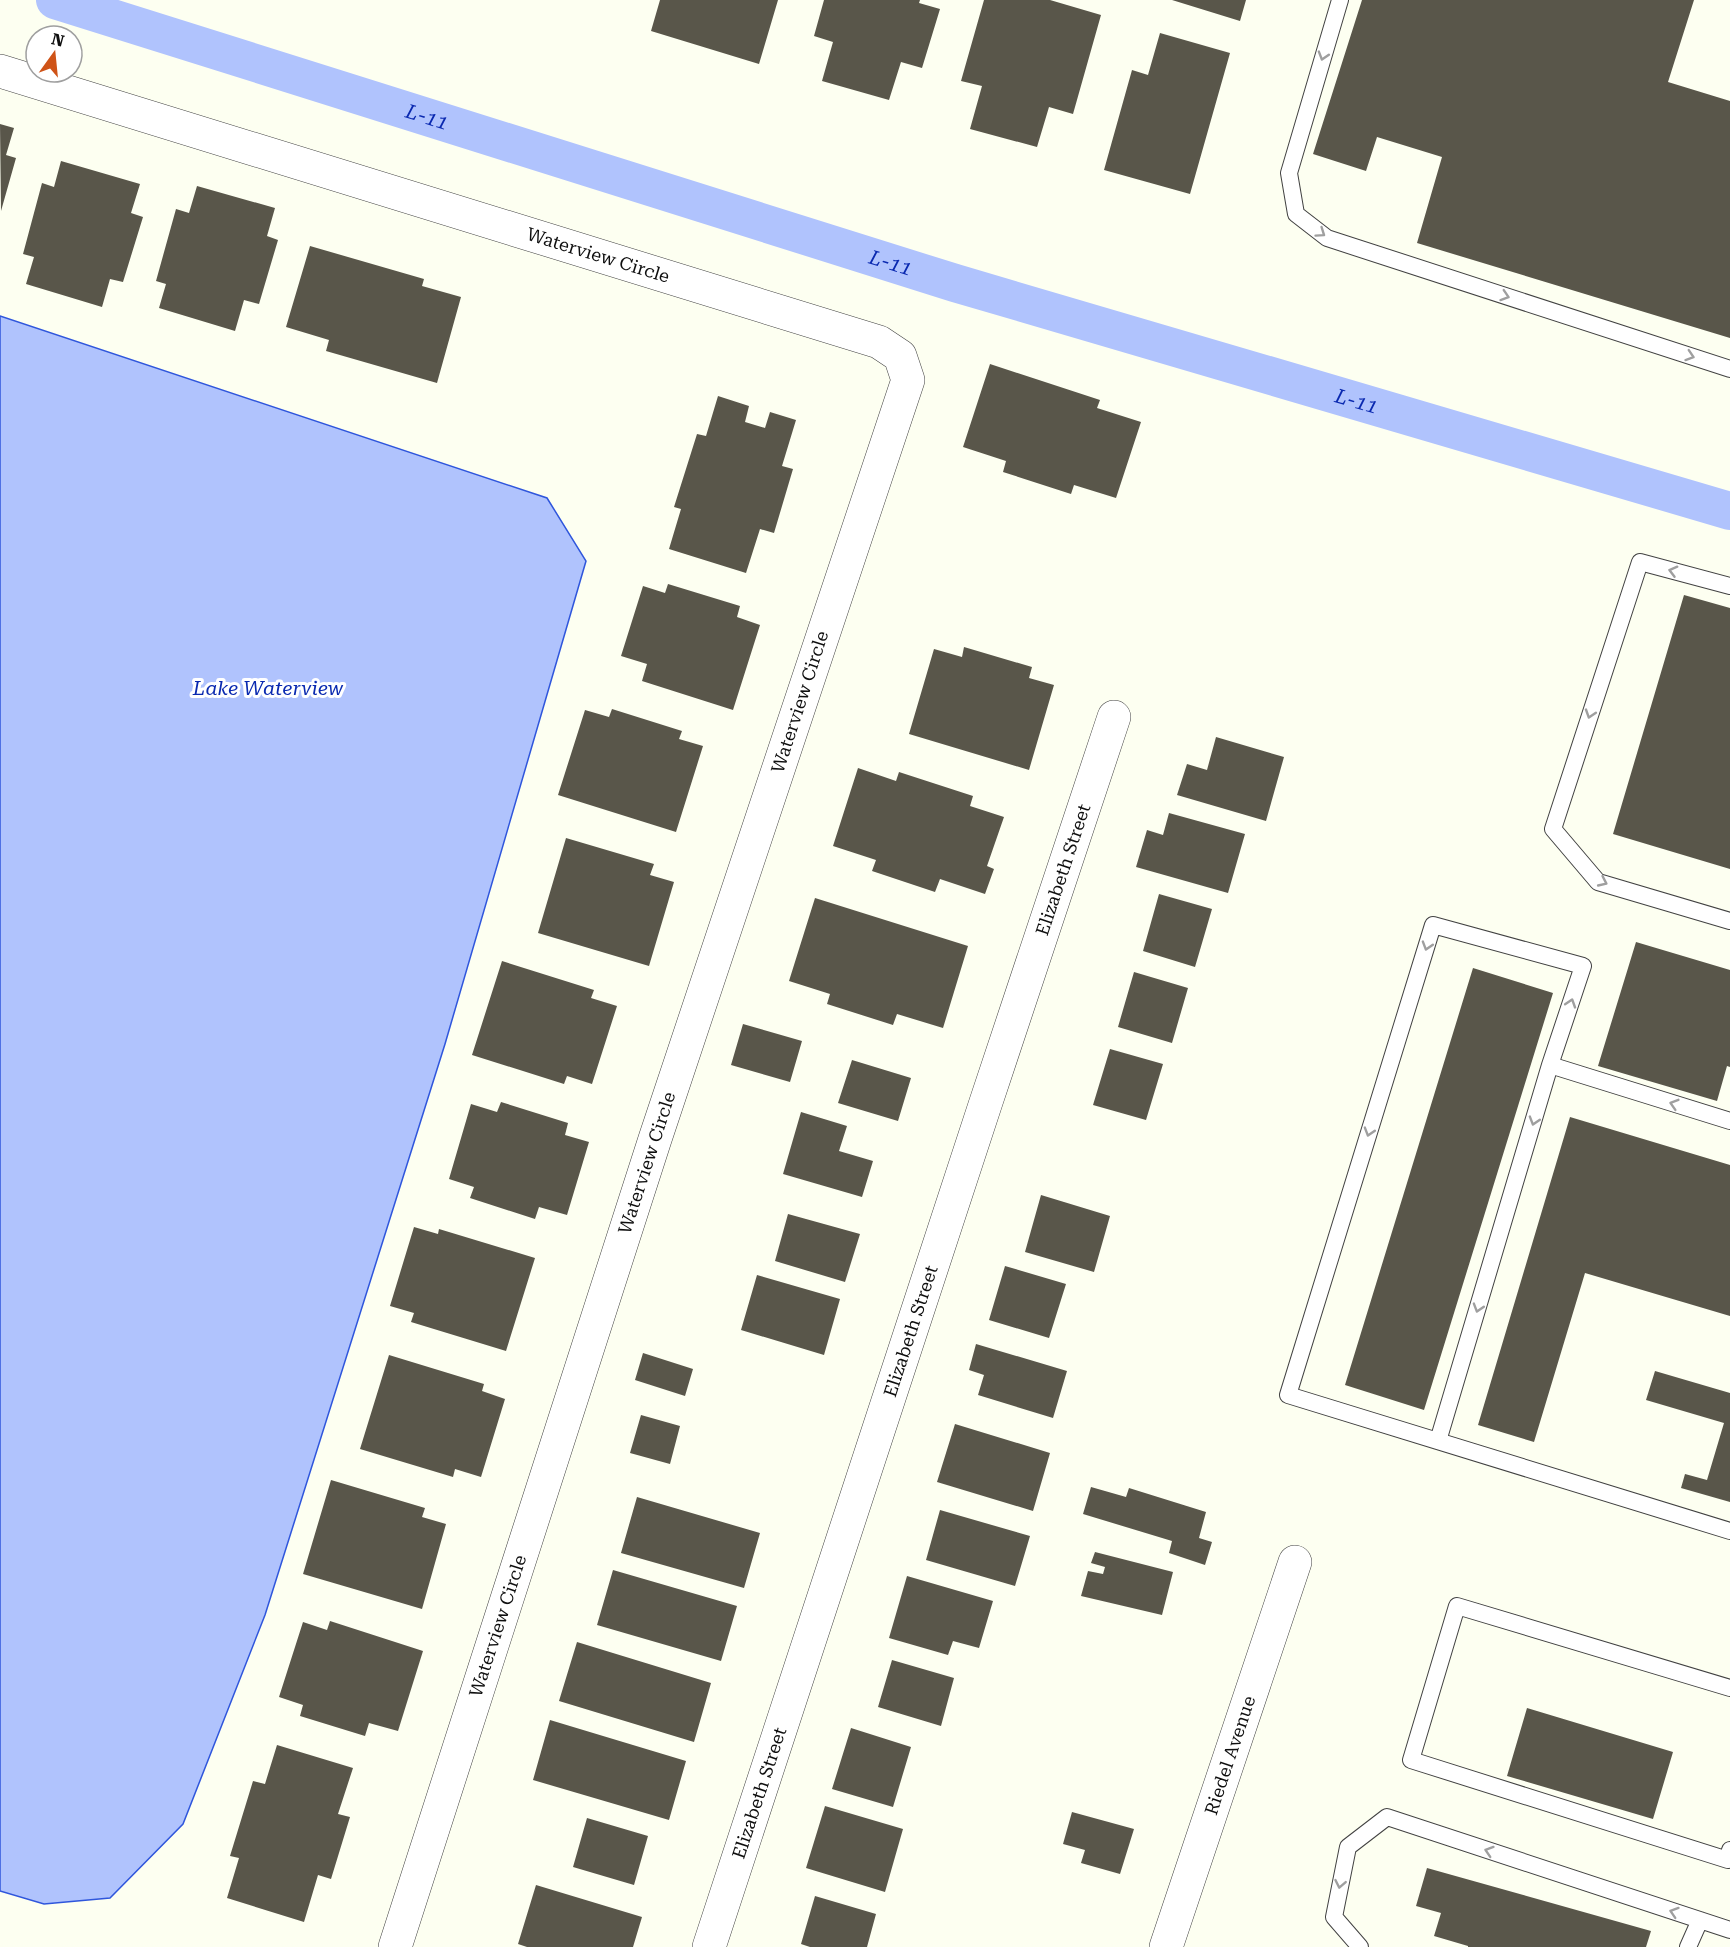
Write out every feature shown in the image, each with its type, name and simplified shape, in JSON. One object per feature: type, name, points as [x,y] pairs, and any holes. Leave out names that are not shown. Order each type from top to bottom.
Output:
[{"type":"street","name":"Waterview Circle","points":[[0,71],[879,342],[900,356],[908,380],[655,1139],[395,1947]]},
{"type":"street","name":"Elizabeth Street","points":[[709,1947],[1114,717]]},
{"type":"street","name":"Riedel Avenue","points":[[1166,1947],[1295,1562]]},
{"type":"lane","points":[[1340,0],[1289,173],[1296,214],[1327,238],[1730,369]]},
{"type":"lane","points":[[1730,586],[1640,562],[1553,829],[1598,882],[1730,921]]},
{"type":"lane","points":[[1438,1441],[1550,1065],[1583,966],[1433,925],[1288,1395],[1730,1531]]},
{"type":"lane","points":[[1550,1065],[1730,1121]]},
{"type":"lane","points":[[1730,1688],[1457,1606],[1411,1760],[1728,1860],[1730,1850]]},
{"type":"lane","points":[[1360,1947],[1334,1917],[1347,1847],[1387,1817],[1730,1930]]},
{"type":"lane","points":[[1688,1947],[1700,1920]]},
{"type":"water","name":"Lake Waterview","points":[[0,316],[547,498],[586,561],[445,1044],[265,1615],[183,1824],[110,1898],[44,1904],[0,1891]]},
{"type":"building","points":[[660,0],[778,0],[759,64],[651,31]]},
{"type":"building","points":[[824,0],[920,0],[919,3],[940,9],[922,68],[901,62],[889,100],[822,81],[833,42],[814,36]]},
{"type":"building","points":[[984,0],[1050,0],[1101,15],[1073,114],[1049,107],[1037,147],[970,129],[982,86],[961,81]]},
{"type":"building","points":[[1172,0],[1246,0],[1240,21]]},
{"type":"building","points":[[1362,0],[1694,0],[1668,82],[1730,101],[1730,338],[1417,243],[1442,157],[1377,137],[1366,171],[1313,154]]},
{"type":"building","points":[[1160,33],[1230,53],[1190,194],[1104,170],[1132,70],[1148,75]]},
{"type":"building","points":[[0,124],[14,128],[6,155],[16,158],[1,211]]},
{"type":"building","points":[[61,161],[140,184],[131,213],[143,217],[123,282],[110,279],[102,307],[26,284],[34,257],[23,254],[42,183],[54,187]]},
{"type":"building","points":[[197,186],[275,208],[267,236],[278,240],[259,304],[244,300],[235,331],[159,308],[166,284],[156,281],[176,209],[189,213]]},
{"type":"building","points":[[310,246],[424,279],[422,286],[461,297],[437,383],[326,351],[329,340],[286,327]]},
{"type":"building","points":[[990,364],[1100,400],[1097,408],[1141,422],[1116,498],[1074,485],[1071,494],[1003,472],[1006,461],[963,447]]},
{"type":"building","points":[[718,396],[749,406],[745,422],[765,428],[770,412],[796,420],[782,466],[793,469],[774,533],[760,529],[746,573],[669,549],[681,509],[674,507],[697,434],[706,436]]},
{"type":"building","points":[[668,584],[740,606],[737,617],[760,625],[733,710],[642,681],[647,664],[621,656],[643,586],[665,593]]},
{"type":"building","points":[[1684,595],[1730,608],[1730,869],[1613,834]]},
{"type":"building","points":[[964,647],[1032,667],[1029,678],[1054,685],[1029,770],[909,734],[934,649],[962,657]]},
{"type":"building","points":[[612,709],[682,731],[679,739],[703,746],[676,832],[558,795],[585,710],[609,717]]},
{"type":"building","points":[[1216,737],[1284,757],[1266,821],[1177,795],[1187,764],[1207,770]]},
{"type":"building","points":[[858,768],[896,781],[899,772],[973,796],[970,806],[1004,817],[987,866],[994,869],[985,894],[940,879],[935,892],[872,871],[876,860],[833,846]]},
{"type":"building","points":[[1169,813],[1245,834],[1228,893],[1136,867],[1147,830],[1163,835]]},
{"type":"building","points":[[566,838],[654,864],[650,875],[674,882],[649,966],[538,933]]},
{"type":"building","points":[[1159,894],[1212,909],[1195,967],[1143,951]]},
{"type":"building","points":[[815,898],[968,946],[943,1028],[897,1014],[893,1025],[827,1004],[830,994],[789,981]]},
{"type":"building","points":[[1636,942],[1730,970],[1730,1067],[1727,1066],[1717,1101],[1598,1066]]},
{"type":"building","points":[[502,961],[594,990],[591,998],[617,1006],[592,1084],[567,1076],[564,1084],[472,1055]]},
{"type":"building","points":[[1473,968],[1553,993],[1424,1410],[1345,1385]]},
{"type":"building","points":[[1134,972],[1188,988],[1172,1043],[1118,1027]]},
{"type":"building","points":[[743,1024],[802,1041],[790,1082],[731,1065]]},
{"type":"building","points":[[1110,1049],[1163,1064],[1146,1120],[1093,1105]]},
{"type":"building","points":[[852,1060],[911,1078],[898,1121],[838,1103]]},
{"type":"building","points":[[501,1102],[568,1123],[565,1135],[589,1142],[567,1215],[539,1207],[535,1219],[470,1198],[474,1187],[449,1179],[471,1104],[497,1112]]},
{"type":"building","points":[[801,1112],[847,1126],[839,1151],[873,1161],[862,1197],[783,1174]]},
{"type":"building","points":[[1570,1117],[1730,1165],[1730,1316],[1585,1273],[1534,1442],[1478,1425]]},
{"type":"building","points":[[1041,1195],[1110,1216],[1094,1272],[1025,1252]]},
{"type":"building","points":[[788,1214],[860,1234],[845,1282],[775,1261]]},
{"type":"building","points":[[414,1227],[438,1234],[439,1229],[535,1258],[506,1351],[411,1322],[414,1313],[390,1306]]},
{"type":"building","points":[[1005,1266],[1066,1284],[1049,1338],[989,1320]]},
{"type":"building","points":[[757,1275],[840,1299],[824,1355],[741,1330]]},
{"type":"building","points":[[976,1344],[1067,1371],[1053,1418],[978,1395],[984,1375],[969,1370]]},
{"type":"building","points":[[643,1353],[693,1369],[685,1396],[635,1380]]},
{"type":"building","points":[[389,1355],[484,1384],[482,1391],[505,1399],[481,1477],[455,1469],[453,1477],[360,1449]]},
{"type":"building","points":[[1655,1371],[1730,1393],[1730,1502],[1681,1488],[1685,1474],[1707,1480],[1724,1423],[1646,1400]]},
{"type":"building","points":[[641,1415],[680,1426],[670,1464],[630,1453]]},
{"type":"building","points":[[955,1424],[1050,1453],[1033,1511],[937,1482]]},
{"type":"building","points":[[331,1480],[425,1508],[422,1517],[446,1524],[422,1609],[303,1574]]},
{"type":"building","points":[[1091,1487],[1126,1497],[1129,1488],[1206,1512],[1199,1538],[1212,1542],[1205,1565],[1169,1553],[1172,1541],[1083,1514]]},
{"type":"building","points":[[637,1497],[760,1533],[744,1588],[621,1553]]},
{"type":"building","points":[[940,1510],[1030,1536],[1015,1586],[926,1560]]},
{"type":"building","points":[[1095,1552],[1173,1572],[1162,1615],[1081,1596],[1088,1571],[1103,1574],[1105,1567],[1091,1563]]},
{"type":"building","points":[[613,1570],[737,1606],[721,1661],[597,1625]]},
{"type":"building","points":[[907,1576],[993,1601],[979,1648],[953,1641],[948,1655],[889,1638]]},
{"type":"building","points":[[330,1621],[423,1651],[398,1731],[369,1723],[365,1736],[300,1716],[303,1705],[279,1697],[303,1622],[327,1630]]},
{"type":"building","points":[[577,1642],[711,1683],[694,1742],[559,1701]]},
{"type":"building","points":[[892,1660],[954,1678],[941,1726],[878,1707]]},
{"type":"building","points":[[1527,1708],[1673,1752],[1653,1819],[1507,1776]]},
{"type":"building","points":[[550,1720],[686,1761],[669,1820],[533,1780]]},
{"type":"building","points":[[851,1728],[911,1747],[893,1807],[832,1789]]},
{"type":"building","points":[[277,1745],[353,1768],[338,1814],[350,1817],[331,1879],[318,1875],[304,1922],[227,1898],[239,1858],[230,1856],[253,1781],[265,1784]]},
{"type":"building","points":[[825,1806],[903,1829],[885,1892],[806,1868]]},
{"type":"building","points":[[1072,1812],[1134,1829],[1120,1874],[1081,1863],[1085,1850],[1063,1844]]},
{"type":"building","points":[[587,1818],[648,1836],[634,1885],[573,1867]]},
{"type":"building","points":[[1427,1868],[1651,1931],[1646,1947],[1468,1947],[1434,1936],[1441,1913],[1416,1906]]},
{"type":"building","points":[[536,1885],[642,1917],[633,1947],[527,1947],[518,1944]]},
{"type":"building","points":[[815,1896],[876,1914],[867,1947],[810,1947],[801,1944]]},
{"type":"waterway","name":"L-11","points":[[55,0],[955,283],[1730,511]]}]
